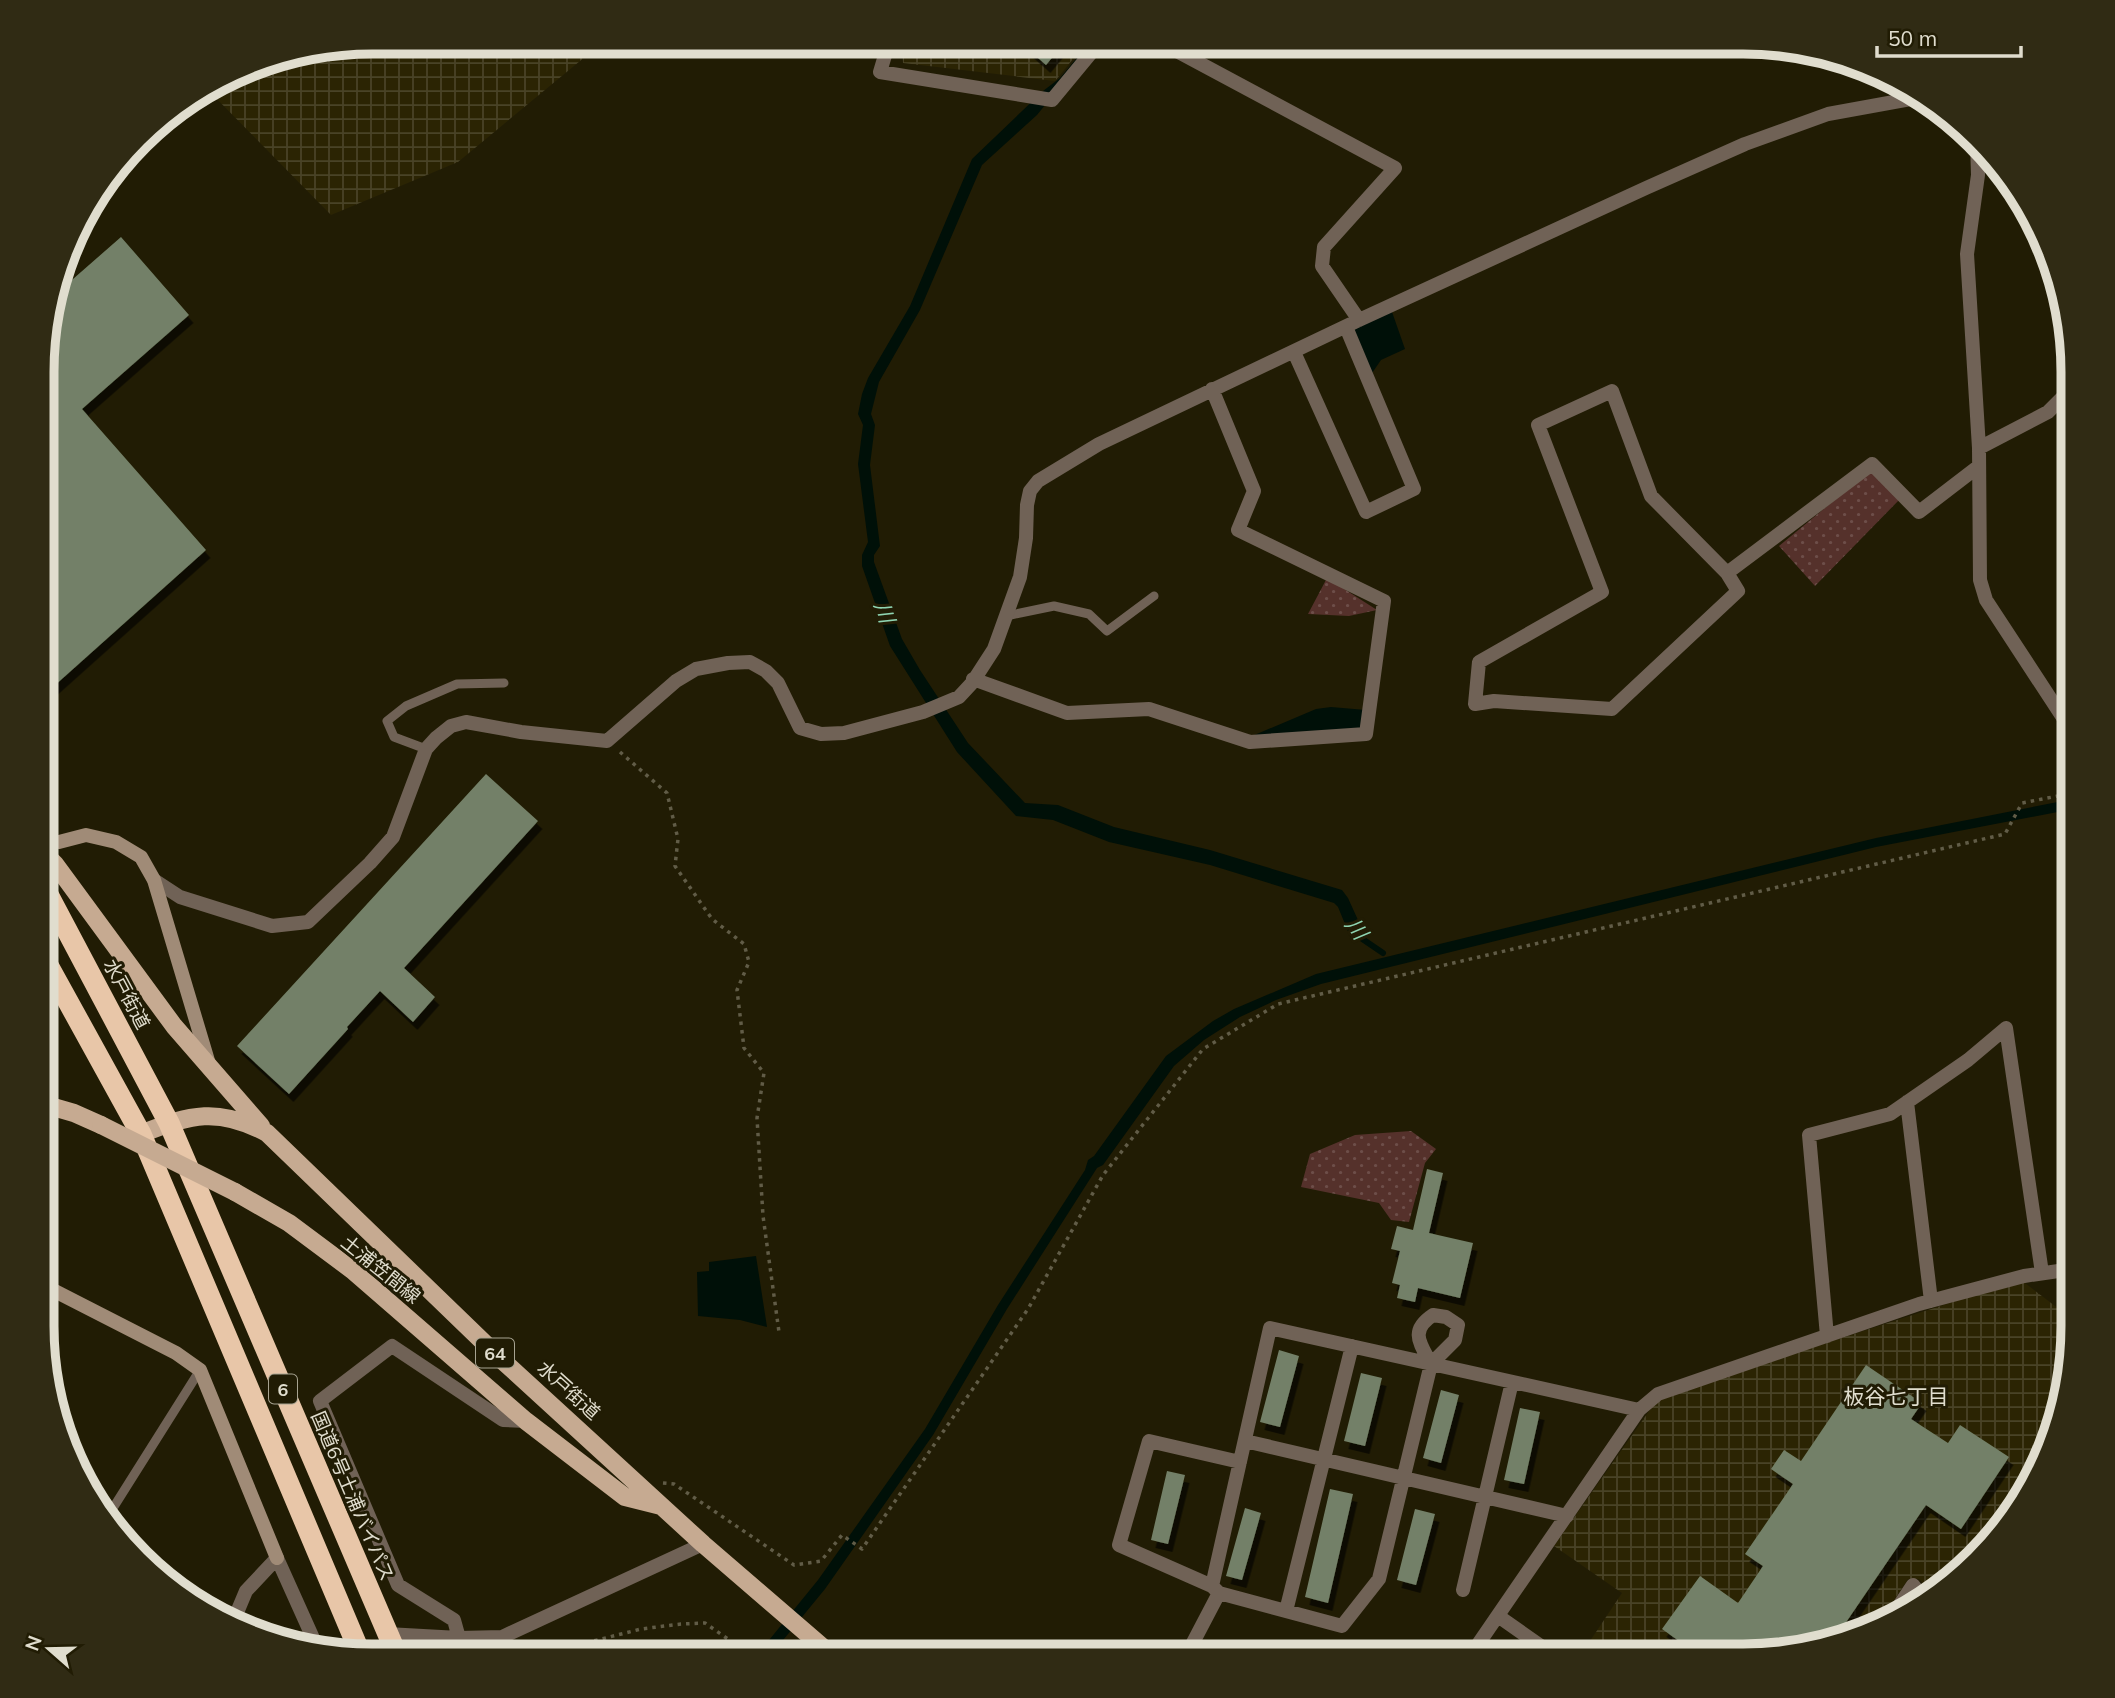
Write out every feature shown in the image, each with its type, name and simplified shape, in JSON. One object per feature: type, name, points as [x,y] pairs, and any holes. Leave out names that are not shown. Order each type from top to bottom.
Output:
[{"type":"highway","name":"水戸街道","points":[[54,906],[169,1123]]},
{"type":"highway","name":"6","points":[[54,976],[141,1134],[356,1643]]},
{"type":"highway","name":"国道6号土浦バイパス","points":[[169,1123],[392,1644]]},
{"type":"main road","points":[[54,863],[152,999],[267,1133]]},
{"type":"main road","name":"土浦笠間線","points":[[54,1107],[101,1125],[235,1192],[289,1223],[352,1270],[526,1422],[625,1497],[664,1507]]},
{"type":"main road","name":"水戸街道","points":[[141,1134],[192,1117],[228,1117],[246,1121],[267,1133],[503,1361],[703,1544],[819,1644]]},
{"type":"street","points":[[885,54],[880,72],[1052,100],[1090,54]]},
{"type":"street","points":[[1182,54],[1395,168],[1324,247],[1322,266],[1352,323],[1414,489],[1366,512],[1294,352]]},
{"type":"street","points":[[154,880],[180,897],[272,926],[308,922],[370,863],[393,837],[426,749],[451,726],[466,722],[521,732],[607,741],[676,681],[696,669],[750,662],[778,682],[800,728],[821,734],[844,733],[923,712],[960,697],[994,649],[1006,616],[1020,577],[1030,491],[1038,481],[1099,444],[1212,389],[1633,193],[1745,144],[1828,114],[1906,100]]},
{"type":"street","points":[[1978,158],[1967,254],[1979,448],[1980,580],[1986,600],[2061,715]]},
{"type":"street","points":[[973,679],[1067,713],[1149,709],[1250,742],[1366,734],[1384,601],[1238,530],[1254,491],[1212,389]]},
{"type":"street","points":[[1612,391],[1651,496],[1727,572],[1738,591],[1612,709],[1494,702],[1475,704],[1479,662],[1602,592],[1538,425],[1612,391]]},
{"type":"street","points":[[1979,448],[2048,412],[2061,399]]},
{"type":"street","points":[[1727,572],[1872,464],[1919,512],[1979,466]]},
{"type":"street","points":[[59,842],[86,835],[116,842],[141,857],[154,880],[211,1070]]},
{"type":"street","points":[[1827,1336],[1809,1135],[1890,1114],[1968,1060],[2006,1028],[2042,1273]]},
{"type":"street","points":[[1907,1102],[1931,1301]]},
{"type":"street","points":[[1479,1644],[1639,1410],[1658,1394],[1931,1301],[2061,1270]]},
{"type":"street","points":[[54,1291],[176,1353],[201,1370],[277,1558],[313,1638]]},
{"type":"street","points":[[1191,1644],[1216,1590],[1240,1462],[1270,1328],[1639,1410]]},
{"type":"street","points":[[455,1644],[459,1638],[454,1620],[398,1585],[320,1401],[392,1346],[503,1420],[526,1422]]},
{"type":"street","points":[[1286,1611],[1352,1346]]},
{"type":"street","points":[[1240,1462],[1149,1441],[1119,1545],[1216,1590],[1342,1626],[1379,1579],[1431,1364]]},
{"type":"street","points":[[1463,1590],[1512,1382]]},
{"type":"street","points":[[1245,1441],[1567,1516]]},
{"type":"street","points":[[387,1634],[459,1638],[502,1637],[703,1544]]},
{"type":"street","points":[[236,1613],[246,1591],[277,1558]]},
{"type":"street","points":[[1903,1601],[1913,1585],[1918,1591]]},
{"type":"street","points":[[1498,1616],[1538,1644]]},
{"type":"lane","points":[[1006,616],[1054,606],[1089,614],[1107,631],[1154,596]]},
{"type":"lane","points":[[426,749],[394,737],[387,721],[406,706],[457,684],[504,683]]},
{"type":"lane","points":[[113,1509],[201,1370]]},
{"type":"path","points":[[607,741],[667,793],[678,839],[675,866],[712,919],[744,944],[748,962],[737,990],[744,1048],[764,1073],[757,1118],[763,1216],[779,1332]]},
{"type":"path","points":[[637,1482],[674,1484],[793,1565],[821,1561],[842,1535],[862,1549],[1028,1309],[1103,1175],[1203,1049],[1278,1004],[2005,834],[2022,803],[2061,795]]},
{"type":"path","points":[[582,1644],[641,1629],[681,1623],[705,1623],[736,1644]]},
{"type":"shaded area","points":[[372,54],[588,54],[458,162],[331,215],[214,96],[270,71],[331,57]]},
{"type":"shaded area","points":[[903,54],[1077,54],[1055,81],[903,63]]},
{"type":"shaded area","points":[[1872,469],[1900,499],[1815,586],[1779,546]]},
{"type":"shaded area","points":[[1327,578],[1377,610],[1349,616],[1308,614]]},
{"type":"shaded area","points":[[1411,1131],[1436,1149],[1425,1163],[1409,1222],[1391,1220],[1379,1203],[1301,1187],[1310,1154],[1355,1135]]},
{"type":"shaded area","points":[[2021,1280],[2061,1311],[2055,1388],[2044,1428],[2018,1485],[1995,1519],[1968,1551],[1925,1586],[1919,1579],[1908,1579],[1889,1608],[1865,1620],[1805,1638],[1743,1644],[1588,1644],[1622,1593],[1554,1546],[1659,1397]]},
{"type":"water","name":"川","points":[[1080,54],[1086,54],[1037,115],[982,165],[920,310],[879,382],[871,414],[875,425],[870,465],[880,546],[874,555],[874,562],[902,639],[920,670],[968,743],[1025,803],[1058,805],[1114,827],[1210,850],[1342,890],[1363,931],[1352,941],[1334,903],[1210,865],[1109,842],[1053,820],[1016,816],[957,752],[890,646],[862,566],[862,555],[868,542],[858,464],[863,425],[858,414],[868,378],[910,306],[972,159],[1060,78]]},
{"type":"water","points":[[1391,309],[1405,349],[1381,360],[1370,376],[1350,329]]},
{"type":"water","points":[[1331,707],[1366,710],[1363,730],[1252,736],[1316,709]]},
{"type":"water","points":[[2061,801],[2061,811],[1876,847],[1321,984],[1276,1000],[1240,1017],[1204,1040],[1174,1066],[1103,1165],[1097,1168],[1007,1309],[933,1435],[825,1589],[780,1644],[766,1644],[818,1580],[925,1429],[998,1305],[1085,1170],[1088,1160],[1094,1156],[1166,1056],[1213,1021],[1234,1009],[1316,974],[1876,838]]},
{"type":"water","points":[[756,1256],[767,1327],[740,1320],[698,1316],[697,1272],[709,1271],[709,1262]]},
{"type":"building","points":[[1034,54],[1055,54],[1046,65]]},
{"type":"building","points":[[121,237],[189,315],[82,409],[206,550],[54,686],[54,372],[60,310],[67,285]]},
{"type":"building","points":[[486,774],[538,821],[404,968],[435,997],[413,1022],[380,991],[289,1094],[237,1046]]},
{"type":"building","points":[[1427,1169],[1443,1173],[1429,1233],[1473,1243],[1460,1298],[1418,1288],[1415,1302],[1397,1298],[1400,1285],[1392,1283],[1400,1251],[1391,1249],[1397,1226],[1413,1230]]},
{"type":"building","points":[[1279,1350],[1299,1356],[1280,1427],[1260,1422]]},
{"type":"building","points":[[1866,1365],[1922,1403],[1911,1419],[1948,1443],[1960,1425],[2009,1457],[1961,1529],[1926,1505],[1842,1628],[1805,1638],[1743,1644],[1683,1644],[1662,1629],[1700,1576],[1738,1603],[1763,1566],[1745,1554],[1793,1484],[1771,1469],[1784,1450],[1801,1461]]},
{"type":"building","points":[[1361,1373],[1382,1378],[1365,1446],[1344,1441]]},
{"type":"building","points":[[1441,1390],[1459,1395],[1441,1463],[1423,1458]]},
{"type":"building","points":[[1520,1408],[1540,1412],[1524,1484],[1504,1480]]},
{"type":"building","points":[[1167,1471],[1185,1475],[1168,1544],[1151,1540]]},
{"type":"building","points":[[1330,1489],[1353,1494],[1328,1603],[1305,1597]]},
{"type":"building","points":[[1245,1508],[1261,1513],[1242,1580],[1226,1576]]},
{"type":"building","points":[[1415,1509],[1435,1514],[1416,1585],[1397,1580]]},
{"type":"waterway","name":"川","points":[[1355,930],[1358,936],[1383,953]]},
{"type":"district","name":"板谷七丁目","points":[[1896,1396]]}]
